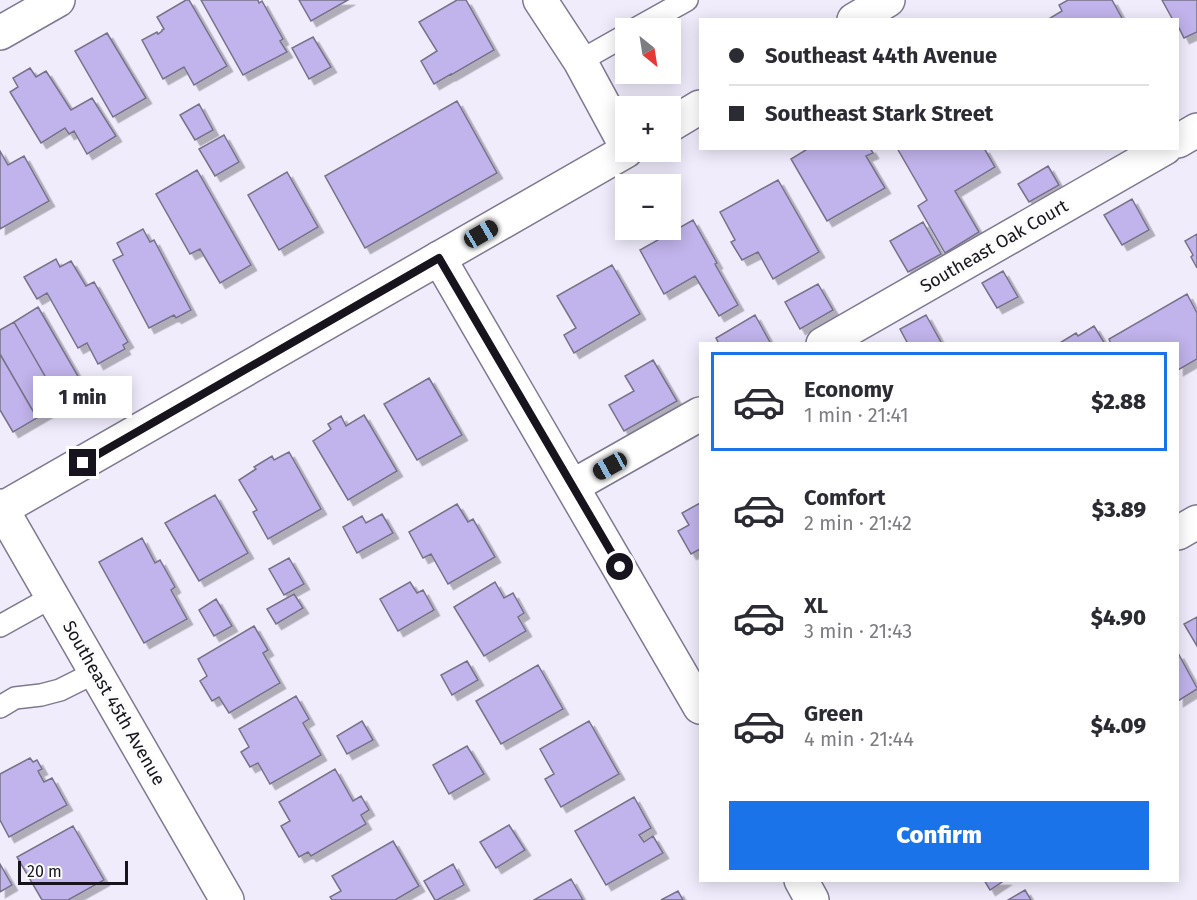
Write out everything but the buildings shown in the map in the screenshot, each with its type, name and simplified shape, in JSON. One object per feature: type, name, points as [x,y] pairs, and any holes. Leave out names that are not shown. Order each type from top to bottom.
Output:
[{"type":"street","points":[[0,33],[58,0]]},
{"type":"street","points":[[541,0],[580,61],[615,127]]},
{"type":"street","points":[[857,18],[888,0]]},
{"type":"street","points":[[681,118],[699,108]]},
{"type":"street","points":[[1179,140],[1197,130]]},
{"type":"street","name":"Southeast Oak Court","points":[[826,342],[1162,150]]},
{"type":"street","points":[[1,508],[439,258],[615,154]]},
{"type":"street","points":[[439,258],[699,705]]},
{"type":"street","points":[[573,486],[699,415]]},
{"type":"street","name":"Southeast 45th Avenue","points":[[1,508],[227,900]]},
{"type":"street","points":[[1179,532],[1197,522]]},
{"type":"street","points":[[802,882],[812,900]]},
{"type":"lane","points":[[655,18],[687,0]]},
{"type":"lane","points":[[580,61],[615,41]]},
{"type":"lane","points":[[0,626],[52,597]]},
{"type":"lane","points":[[0,707],[15,698],[60,690],[96,672]]},
{"type":"route","points":[[83,463],[439,258],[620,567]]}]
